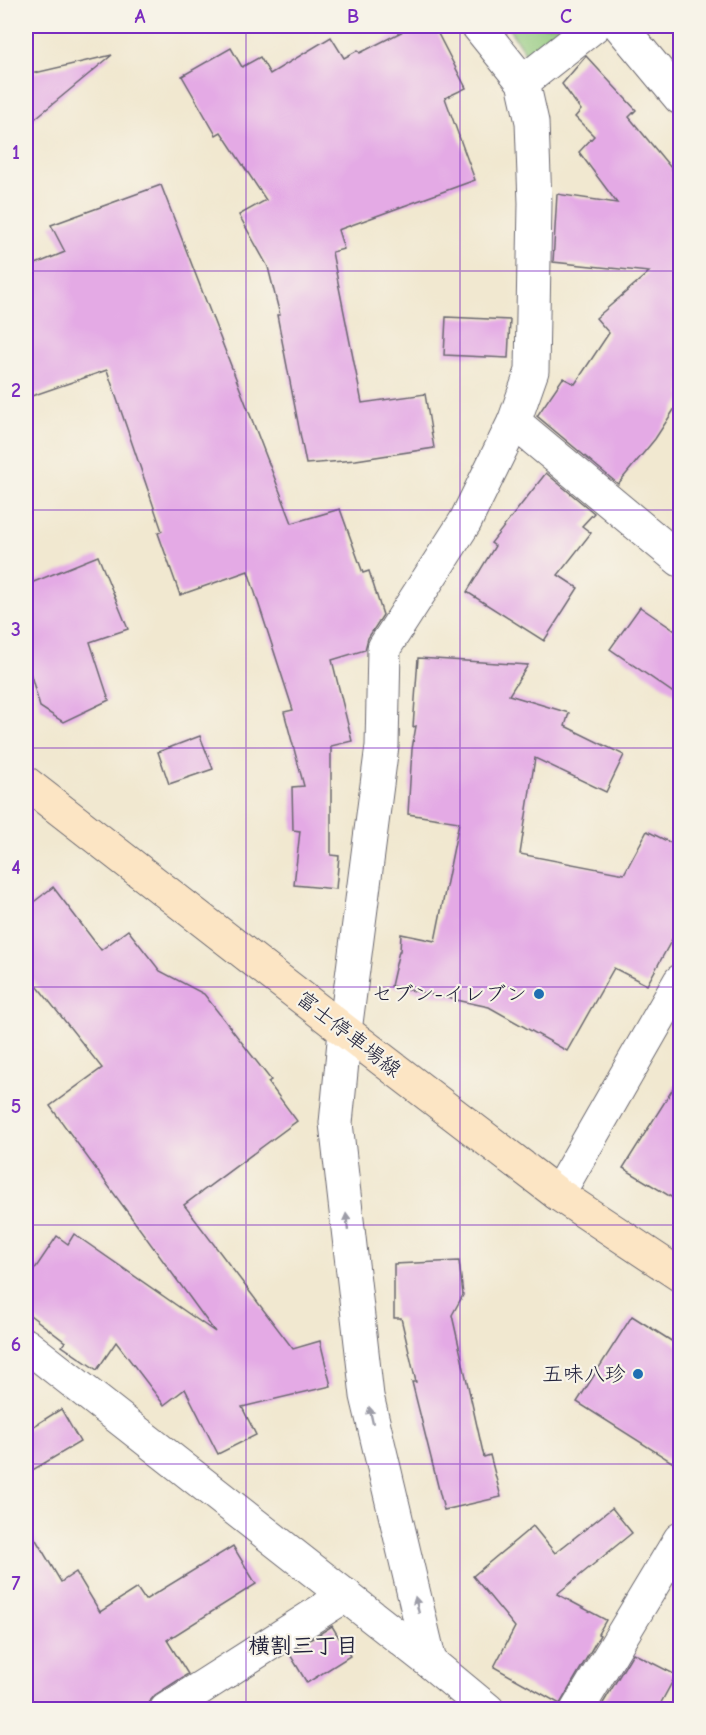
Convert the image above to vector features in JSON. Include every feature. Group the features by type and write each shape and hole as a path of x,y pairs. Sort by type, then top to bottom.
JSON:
{"main road":[{"name":"富士停車場線","path":"26,783 558,1194 681,1275"}],"street":[{"path":"430,1662 367,1396 336,1123 345,1031 382,746 384,648 465,522 514,422 532,371 535,203 532,122 523,82 478,26"},
{"path":"523,82 594,26"},
{"path":"620,26 681,98"},
{"path":"514,422 681,560"},
{"path":"558,1194 681,981"},
{"path":"26,1345 430,1662 472,1703"},
{"path":"577,1710 681,1539"},
{"path":"166,1710 346,1595"}],"green space":[{"path":"507,26 568,26 530,60"}],"building":[{"path":"413,26 434,26 466,88 445,98 475,180 338,230 344,249 332,252 362,403 425,394 434,448 356,460 306,464 277,315 280,315 268,267 239,215 266,200 221,132 216,135 182,76 231,48 242,67 260,57 270,74 331,37 344,58 358,50 360,53"},
{"path":"112,55 26,126 26,75"},
{"path":"586,56 636,110 629,117 681,180 681,399 655,439 618,484 537,416 563,378 575,384 609,333 596,318 649,272 553,262 557,194 617,203 579,152 594,136 575,117 581,110 562,84"},
{"path":"161,185 292,523 340,509 363,573 369,571 383,615 368,638 365,650 332,660 352,741 331,746 331,855 339,856 336,889 294,885 300,831 293,830 292,787 304,786 284,712 293,710 248,571 180,595 158,533 162,531 107,370 26,398 26,268 65,252 51,225"},
{"path":"446,317 510,320 508,358 444,355"},
{"path":"546,473 594,513 582,526 591,533 558,575 578,588 544,641 467,592 495,546 491,543"},
{"path":"98,556 128,629 90,642 109,700 63,722 40,707 26,658 26,585"},
{"path":"640,607 681,635 681,698 610,649"},
{"path":"418,658 528,665 509,695 569,713 565,726 624,755 606,792 535,758 520,854 624,874 647,831 681,848 681,923 647,985 614,968 567,1051 489,1007 391,986 400,951 401,934 435,941 459,822 408,814 412,749 416,726 413,727"},
{"path":"200,736 213,769 169,784 158,752"},
{"path":"53,887 101,950 128,930 160,971 204,994 271,1080 268,1082 297,1121 184,1205 293,1349 320,1341 331,1386 242,1407 256,1435 218,1454 185,1389 164,1405 116,1342 97,1370 62,1346 65,1342 26,1312 26,1282 57,1236 68,1244 74,1234 215,1332 50,1106 102,1068 26,972 26,908"},
{"path":"681,1076 681,1203 623,1168"},
{"path":"459,1261 463,1295 452,1315 484,1457 490,1455 501,1497 444,1510 412,1382 416,1382 401,1318 394,1318 394,1264"},
{"name":"五味八珍","path":"632,1316 681,1347 681,1468 577,1402"},
{"path":"61,1409 80,1442 26,1474 26,1431"},
{"path":"612,1508 632,1533 557,1594 606,1620 598,1634 600,1635 560,1704 494,1667 515,1627 473,1576 533,1526 555,1553"},
{"path":"26,1523 61,1582 76,1572 100,1612 137,1588 145,1600 233,1546 256,1584 167,1640 188,1674 155,1695 147,1710 26,1710"},
{"path":"332,1626 350,1656 307,1683 289,1653"},
{"path":"633,1653 676,1675 657,1710 599,1710"}],"place":[{"name":"セブン-イレブン","path":"539,994"},
{"name":"五味八珍","path":"638,1374"}],"district":[{"name":"横割三丁目","path":"303,1645"}]}
